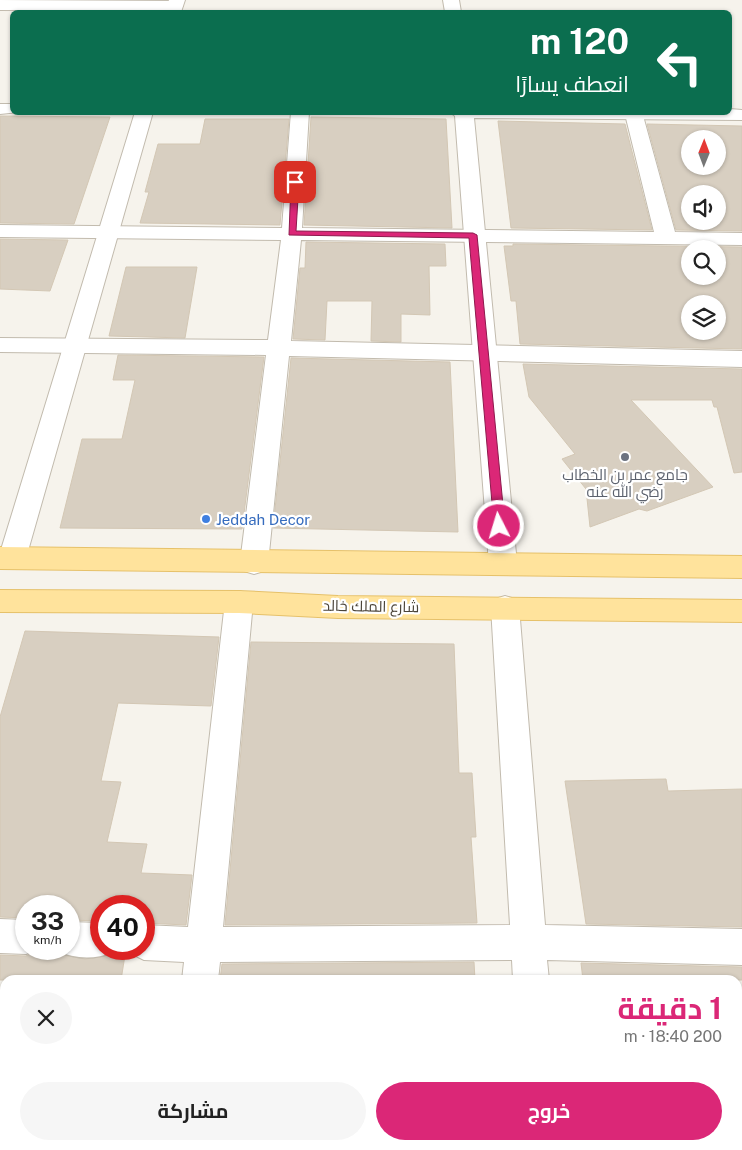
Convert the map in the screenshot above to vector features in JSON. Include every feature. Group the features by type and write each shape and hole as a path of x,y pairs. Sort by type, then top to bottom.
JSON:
{"main road":[{"path":"6,558 254,563 742,567"},
{"name":"شارع الملك خالد","path":"0,601 239,602 338,606 742,611"}],"street":[{"path":"0,5 29,3 175,6"},
{"path":"6,558 75,346 143,115"},
{"path":"254,563 277,348 292,233 300,115"},
{"path":"464,115 473,235 503,564"},
{"path":"634,115 666,238"},
{"path":"0,231 742,239"},
{"path":"0,345 277,348 742,359"},
{"path":"200,975 239,602"},
{"path":"505,607 531,975"},
{"path":"0,936 15,937"},
{"path":"155,943 203,945 529,942 742,947"}],"building":[{"path":"0,116 110,117 74,224 0,223"},
{"path":"311,117 446,119 452,228 304,225"},
{"path":"205,119 289,119 280,225 140,223 149,192 145,192 158,144 200,144"},
{"path":"498,121 625,124 652,230 511,228"},
{"path":"647,124 742,126 742,231 676,230"},
{"path":"0,239 68,240 50,291 0,289"},
{"path":"306,242 445,244 446,266 429,266 430,315 401,314 401,342 371,341 372,301 327,301 325,340 293,339 300,268 305,268"},
{"path":"513,244 681,246 681,285 726,285 726,247 742,247 742,349 520,344 516,301 511,301 504,246 513,246"},
{"path":"126,267 197,267 185,338 109,336"},
{"path":"118,355 264,357 242,529 60,528 82,439 122,439 135,380 113,380"},
{"path":"291,358 450,362 458,532 273,528"},
{"path":"523,364 742,369 742,472 734,473 717,407 714,407 712,400 631,400 713,487 647,511 639,509 590,527 586,489 562,459 575,454 529,397"},
{"path":"25,631 219,637 211,706 118,703 101,781 121,782 107,842 147,844 141,873 192,875 186,925 155,924 155,895 90,895 90,921 80,920 80,895 15,895 15,918 0,917 0,717"},
{"path":"251,642 454,644 459,773 472,773 476,837 471,837 477,923 225,925"},
{"path":"666,779 668,791 742,789 742,927 586,924 565,781"},
{"path":"0,955 15,956 15,960 80,960 80,958 124,960 122,975 0,975"},
{"path":"474,962 475,975 221,975 222,964"},
{"path":"581,963 742,967 742,975 582,975"}],"place":[{"name":"جامع عمر بن الخطاب رضي الله عنه","path":"625,457"},
{"name":"Jeddah Decor","path":"206,519"}],"route":[{"path":"295,182 292,233 473,235 499,526"}]}
